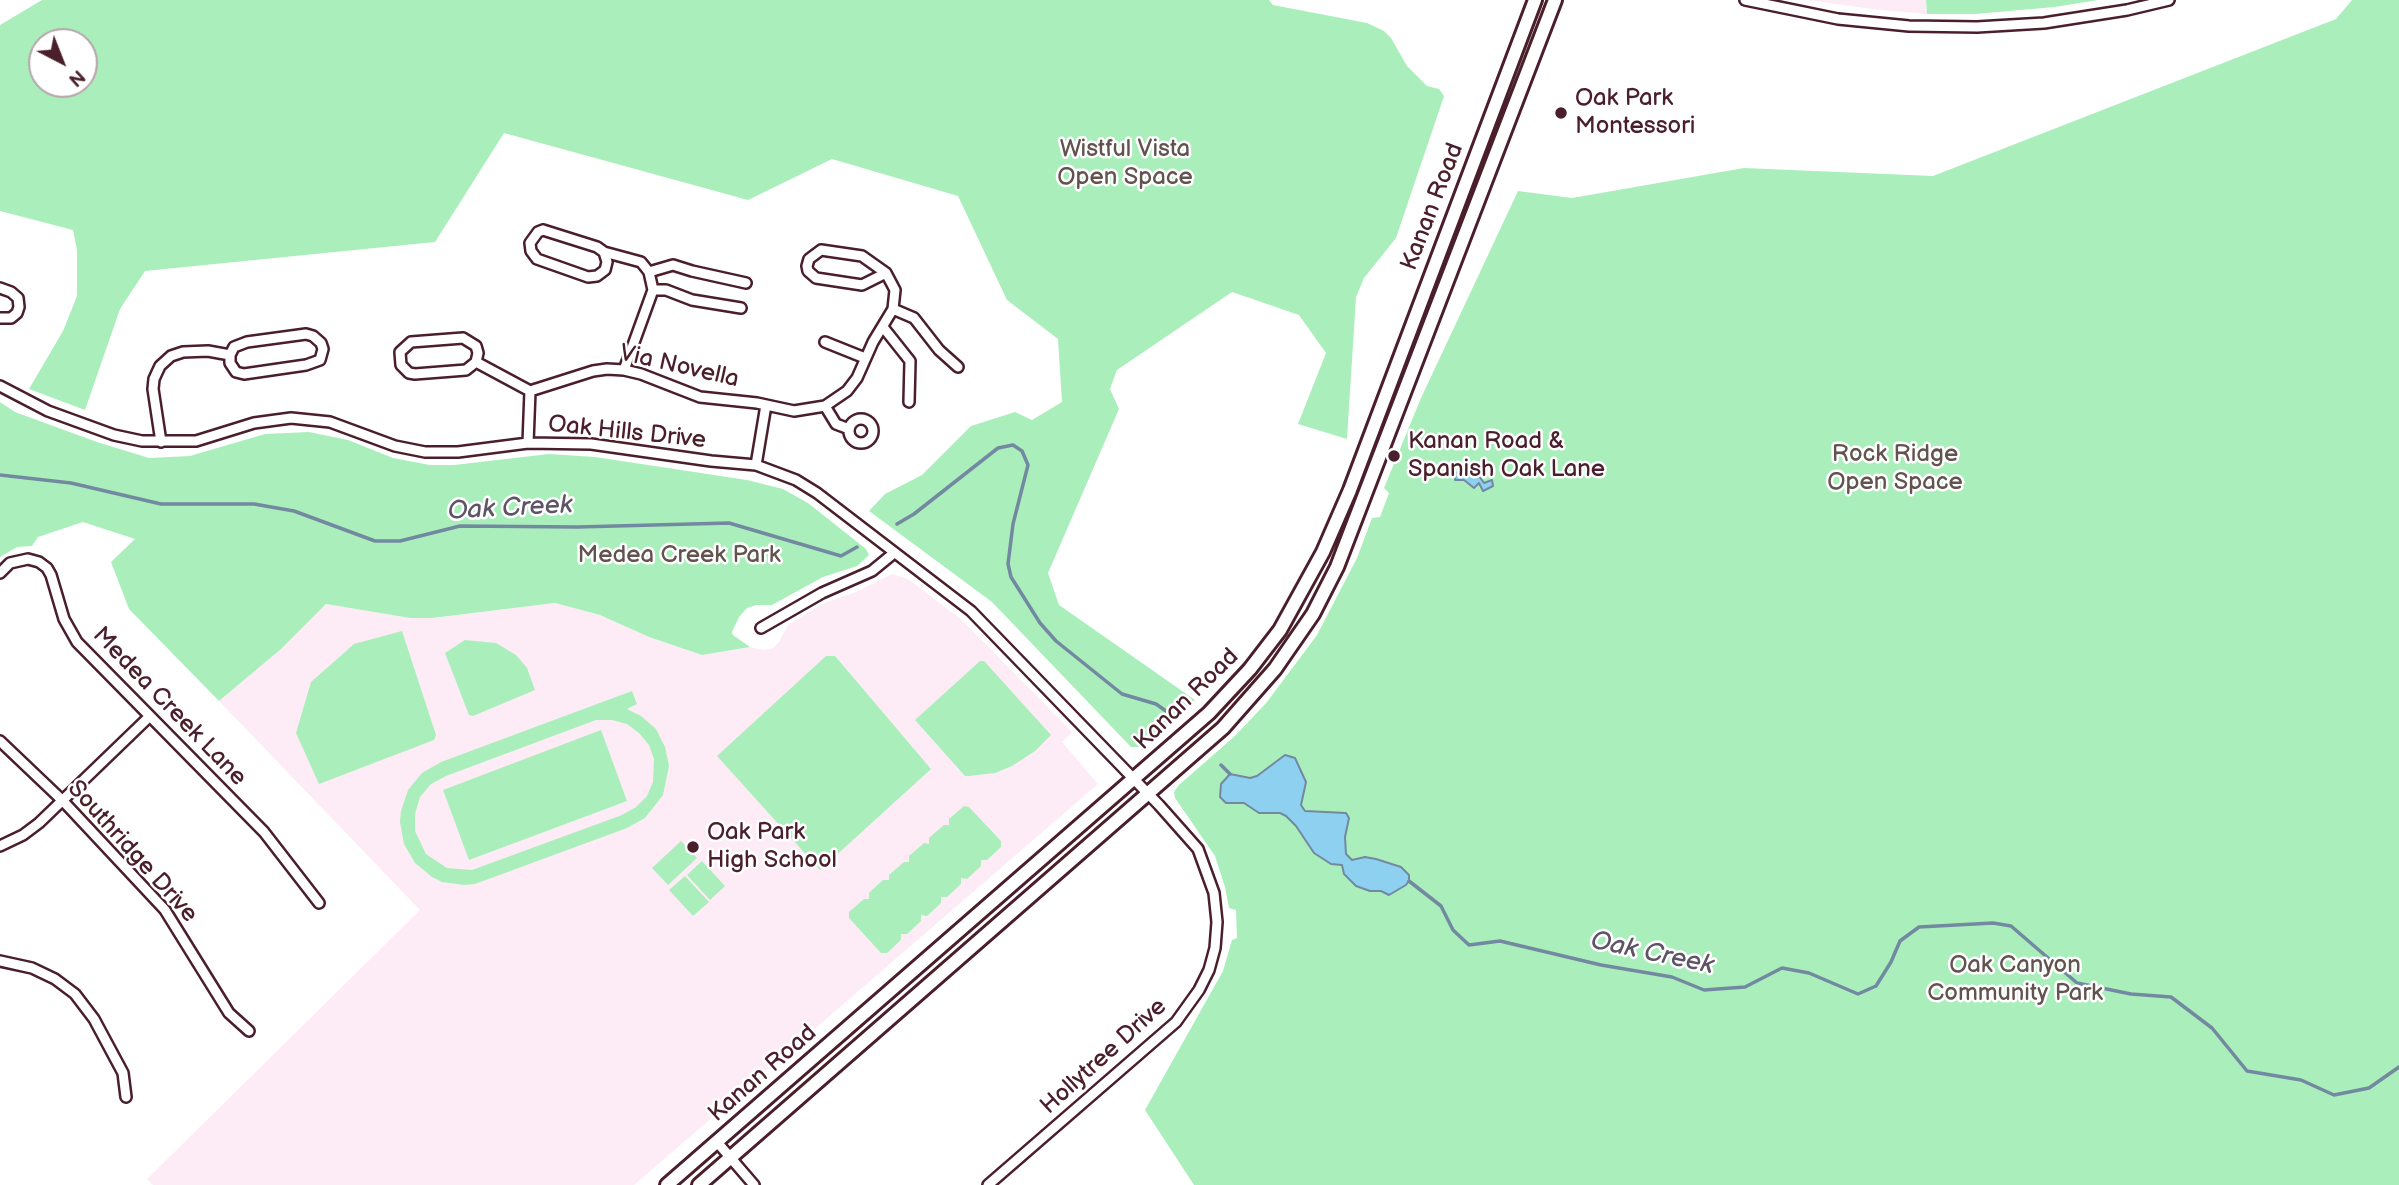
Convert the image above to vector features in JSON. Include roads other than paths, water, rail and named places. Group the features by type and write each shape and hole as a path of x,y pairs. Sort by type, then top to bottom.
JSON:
{"main road":[{"name":"Kanan Road","path":"667,1185 1209,713 1244,677 1280,630 1323,552 1350,490 1535,0"},
{"name":"Kanan Road","path":"699,1185 1223,728 1249,701 1295,642 1326,589 1366,496 1555,0"}],"street":[{"path":"1745,0 1838,19 1909,26 1977,27 2044,23 2126,5 2169,0"},
{"path":"604,252 607,262 605,270 597,276 588,277 537,259 531,251 530,243 537,232 548,230 604,252 641,262 649,272 653,290 624,370"},
{"path":"849,429 836,424 825,406 848,391 857,378 865,358 893,309 895,290 886,273 862,256 821,250 809,259 807,265 808,271 816,278 862,285 886,273"},
{"path":"649,272 673,265 746,283"},
{"path":"0,288 18,298 19,307 12,318 0,318"},
{"path":"653,290 666,290 692,300 741,308"},
{"path":"893,309 914,318 939,350 958,367"},
{"path":"883,327 910,361 909,402"},
{"path":"306,334 317,338 323,349 320,360 306,365 244,374 232,368 230,355 234,347 247,342 306,334"},
{"path":"463,338 476,346 476,362 466,370 415,374 404,370 399,358 402,347 411,342 463,338"},
{"path":"825,342 865,358"},
{"path":"160,442 153,389 160,366 171,356 183,352 208,351 230,355"},
{"path":"476,362 530,391 528,443"},
{"name":"Via Novella","path":"530,391 593,371 624,370 701,397 794,411 825,406"},
{"name":"Oak Hills Drive","path":"0,386 48,411 114,435 160,442 196,441 254,423 291,418 330,422 396,446 425,452 458,452 528,443 592,444 756,465 796,480 817,493 977,617 1147,792"},
{"path":"756,465 766,405"},
{"path":"761,628 822,593 872,571 894,553"},
{"name":"Medea Creek Lane","path":"0,573 10,564 28,559 47,568 64,619 77,642 264,832 319,903"},
{"path":"0,846 23,835 39,823 150,716"},
{"name":"Southridge Drive","path":"0,741 63,801 165,910 229,1013 249,1031"},
{"name":"Hollytree Drive","path":"988,1185 1177,1022 1209,970 1215,948 1217,922 1214,892 1202,856 1147,792"},
{"path":"0,961 32,968 55,979 75,994 94,1020 123,1073 126,1097"},
{"path":"717,1142 754,1185"}],"water":[{"path":"1466,467 1466,474 1479,476 1484,483 1492,480 1493,486 1483,491 1479,483 1474,488 1464,480 1455,480 1456,473"},
{"path":"1285,755 1295,758 1306,782 1301,805 1305,811 1346,813 1349,818 1345,837 1346,854 1352,860 1365,857 1401,867 1409,875 1406,885 1389,895 1356,886 1344,874 1342,865 1331,864 1314,853 1286,816 1280,813 1259,813 1244,803 1226,803 1220,797 1221,784 1230,774 1250,778 1257,776"}],"waterway":[{"name":"Oak Creek","path":"897,524 914,514 998,448 1013,445 1022,451 1028,465 1013,524 1008,564 1011,577 1040,623 1056,641 1122,694 1156,704 1173,716"},
{"name":"Oak Creek","path":"0,475 71,483 161,504 254,504 294,511 375,541 400,541 460,526 578,527 729,523 841,556 857,547"},
{"name":"Oak Creek","path":"1221,765 1230,774"},
{"name":"Oak Creek","path":"1409,881 1441,906 1453,930 1469,945 1500,941 1601,965 1672,977 1704,990 1745,987 1782,968 1809,973 1858,994 1876,986 1900,941 1919,927 1993,923 2011,926 2077,983 2131,994 2171,997 2212,1028 2247,1071 2301,1080 2334,1095 2369,1088 2399,1067"}],"place":[{"name":"Oak Park Montessori","path":"1561,113"},
{"name":"Kanan Road & Spanish Oak Lane","path":"1394,456"},
{"name":"Oak Park High School","path":"693,847"}],"park label":[{"name":"Wistful Vista Open Space","path":"1125,164"},
{"name":"Rock Ridge Open Space","path":"1895,469"},
{"name":"Medea Creek Park","path":"679,556"},
{"name":"Oak Canyon Community Park","path":"2015,980"}]}
